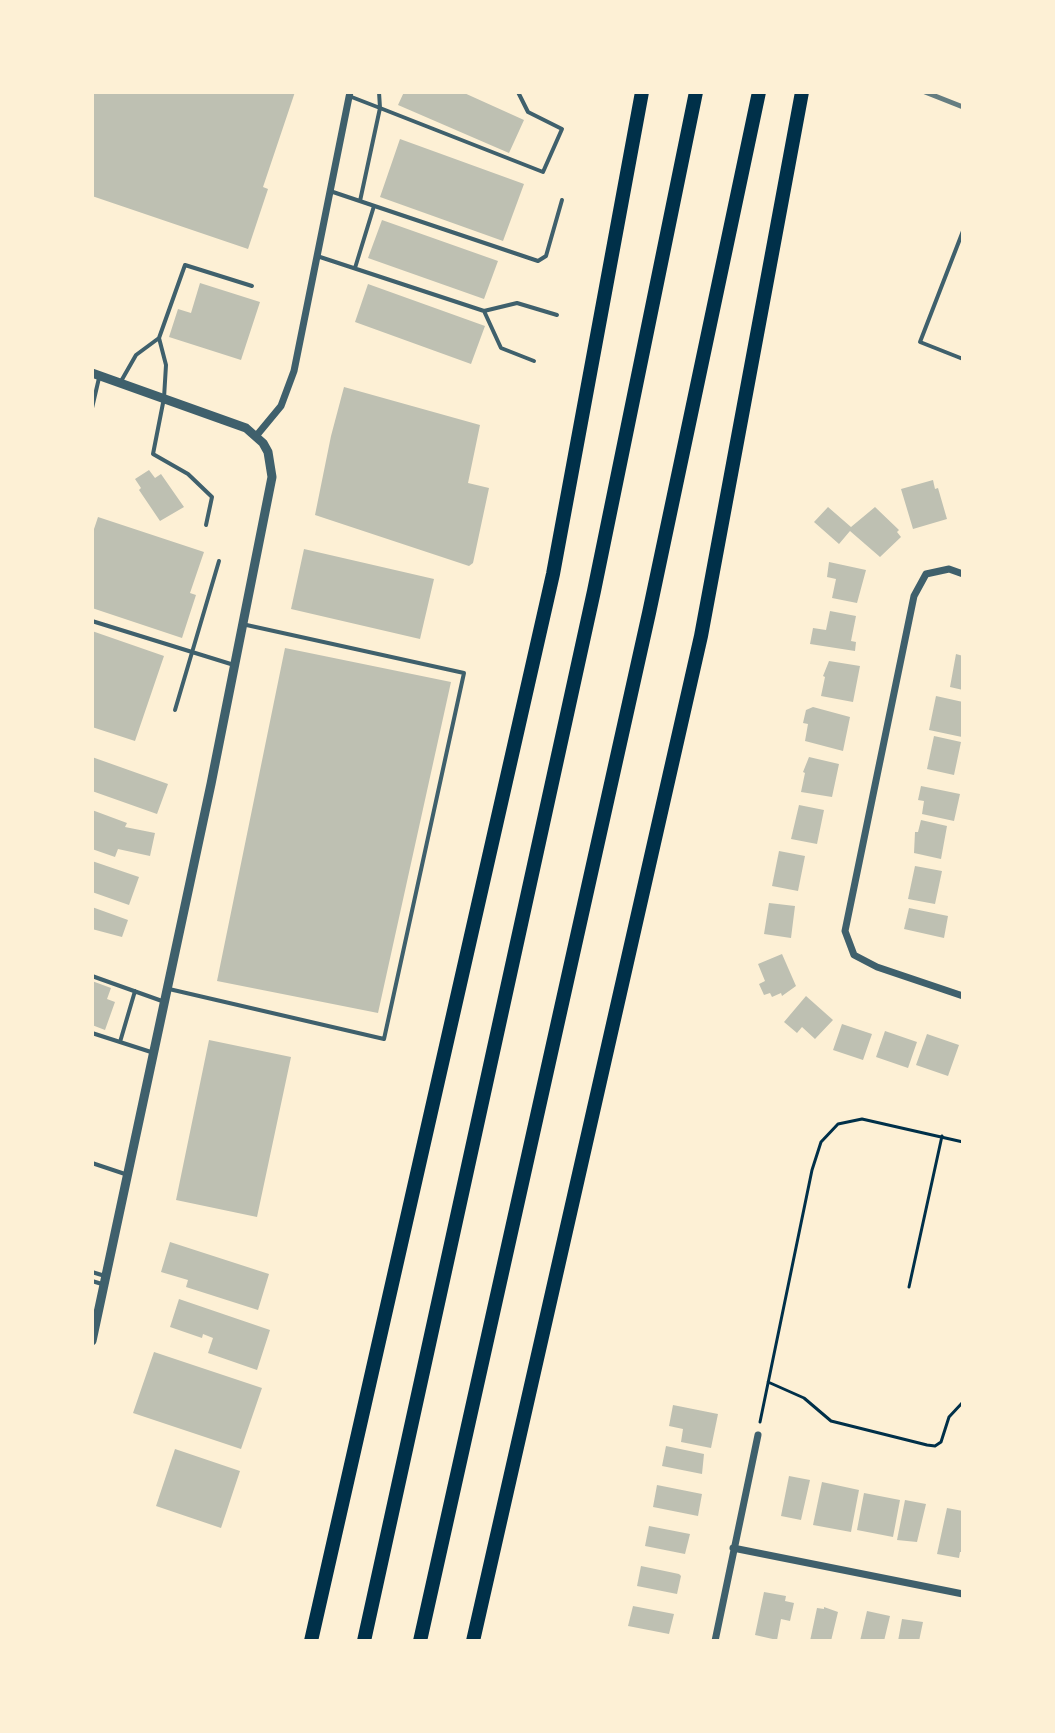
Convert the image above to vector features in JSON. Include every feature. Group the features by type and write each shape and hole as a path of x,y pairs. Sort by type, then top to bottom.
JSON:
{"highway":[{"path":"311,1641 553,574 642,92"},
{"path":"364,1641 594,591 696,92"},
{"path":"420,1641 646,629 759,92"},
{"path":"473,1641 701,636 802,92"}],"street":[{"path":"257,435 288,393 349,94"},
{"path":"92,1341 271,487 268,452 257,435 246,428 96,374"},
{"path":"963,574 949,569 926,574 914,596 845,931 854,955 877,967 963,996"},
{"path":"715,1641 758,1435"},
{"path":"733,1548 963,1594"}],"lane":[{"path":"360,201 380,108 379,92"},
{"path":"349,94 543,172 562,129 528,112 518,92"},
{"path":"542,92 586,92"},
{"path":"330,191 538,261 546,256 562,200"},
{"path":"355,268 374,206"},
{"path":"963,231 920,342 963,359"},
{"path":"317,256 484,311 517,303 557,315"},
{"path":"120,383 136,355 159,338 185,265 252,286"},
{"path":"484,311 501,348 534,361"},
{"path":"159,338 166,365 164,398 153,454 188,474 212,497 206,525"},
{"path":"92,408 96,374"},
{"path":"175,710 219,561"},
{"path":"92,621 234,665"},
{"path":"167,989 384,1039 464,673 242,624"},
{"path":"92,976 164,1001"},
{"path":"120,1042 135,991"},
{"path":"92,1033 153,1053"},
{"path":"92,1163 127,1175"},
{"path":"92,1272 105,1280"},
{"path":"92,1281 105,1280"}],"path":[{"path":"758,1435 812,1170 821,1142 838,1124 862,1119 963,1142"},
{"path":"909,1287 942,1136"},
{"path":"768,1382 804,1398 831,1421 935,1446 941,1442 949,1417 963,1402"}],"building":[{"path":"92,92 295,92 263,187 268,189 248,249 92,196"},
{"path":"404,92 462,92 524,120 509,153 398,105"},
{"path":"400,139 524,184 503,241 380,197"},
{"path":"382,220 498,261 484,299 368,258"},
{"path":"200,283 260,302 241,360 169,337 178,309 191,313"},
{"path":"368,284 485,326 471,364 355,322"},
{"path":"344,387 480,425 468,483 489,488 473,563 469,566 315,515"},
{"path":"149,470 155,478 161,474 184,507 160,521 135,479"},
{"path":"933,480 947,519 913,529 901,489"},
{"path":"828,507 851,527 875,507 899,530 897,532 901,537 880,557 850,531 839,544 814,522"},
{"path":"98,517 204,552 190,593 196,595 182,638 92,608 92,535"},
{"path":"304,549 434,579 420,639 291,609"},
{"path":"829,562 866,570 857,603 832,598 836,579 827,577"},
{"path":"830,611 856,616 851,641 856,642 855,651 810,644 813,628 826,630"},
{"path":"92,631 164,656 135,741 92,727"},
{"path":"285,648 451,682 378,1013 217,981"},
{"path":"956,654 963,656 963,690 950,687"},
{"path":"829,661 860,666 853,702 821,696 823,676"},
{"path":"936,696 963,702 962,737 929,730"},
{"path":"813,707 850,717 843,751 805,741 808,724 803,723 806,710"},
{"path":"934,736 961,742 954,775 927,769"},
{"path":"92,757 168,784 157,814 92,791"},
{"path":"809,757 839,764 832,797 801,792 803,772"},
{"path":"921,786 960,794 954,821 922,814 924,801 918,800"},
{"path":"799,805 824,810 817,844 791,839"},
{"path":"92,810 127,823 125,827 155,833 150,856 118,849 115,857 92,849"},
{"path":"921,820 947,826 941,859 914,853 915,832 918,832"},
{"path":"779,851 805,856 798,891 772,886"},
{"path":"92,861 139,877 129,905 92,892"},
{"path":"915,866 942,871 935,904 908,899"},
{"path":"769,903 795,906 791,938 764,934"},
{"path":"92,907 128,920 122,937 92,929"},
{"path":"909,908 948,916 944,938 904,929"},
{"path":"782,954 796,986 782,996 781,993 772,997 770,993 764,995 759,984 765,981 758,964"},
{"path":"92,981 111,988 107,999 115,1002 105,1030 92,1025"},
{"path":"806,996 833,1020 815,1039 802,1027 797,1033 784,1022"},
{"path":"842,1024 872,1034 863,1060 833,1050"},
{"path":"885,1031 917,1042 908,1068 876,1057"},
{"path":"927,1034 959,1045 948,1076 916,1065"},
{"path":"209,1040 291,1057 257,1217 176,1200"},
{"path":"170,1242 269,1274 258,1310 186,1287 188,1280 161,1272"},
{"path":"179,1299 270,1330 257,1370 208,1353 213,1338 203,1334 202,1338 170,1327"},
{"path":"154,1352 262,1388 241,1449 133,1413"},
{"path":"673,1405 718,1414 711,1448 681,1442 683,1429 669,1426"},
{"path":"666,1446 704,1454 702,1474 662,1466"},
{"path":"175,1449 240,1471 221,1528 156,1506"},
{"path":"789,1476 810,1480 801,1520 781,1516"},
{"path":"822,1482 859,1490 851,1532 813,1525"},
{"path":"657,1485 702,1494 698,1516 653,1507"},
{"path":"864,1493 900,1500 893,1537 857,1530"},
{"path":"905,1500 926,1504 917,1542 897,1540"},
{"path":"947,1508 963,1511 963,1552 960,1552 959,1558 937,1554"},
{"path":"649,1526 690,1534 685,1554 645,1546"},
{"path":"641,1566 679,1574 677,1594 637,1586"},
{"path":"764,1592 786,1596 785,1601 794,1603 790,1621 781,1619 777,1640 755,1635"},
{"path":"633,1606 674,1614 669,1634 628,1626"},
{"path":"817,1608 838,1612 831,1641 810,1641"},
{"path":"867,1611 890,1616 884,1641 860,1641"},
{"path":"902,1619 923,1622 919,1641 898,1641"}],"railway":[{"path":"925,92 963,107"}]}
